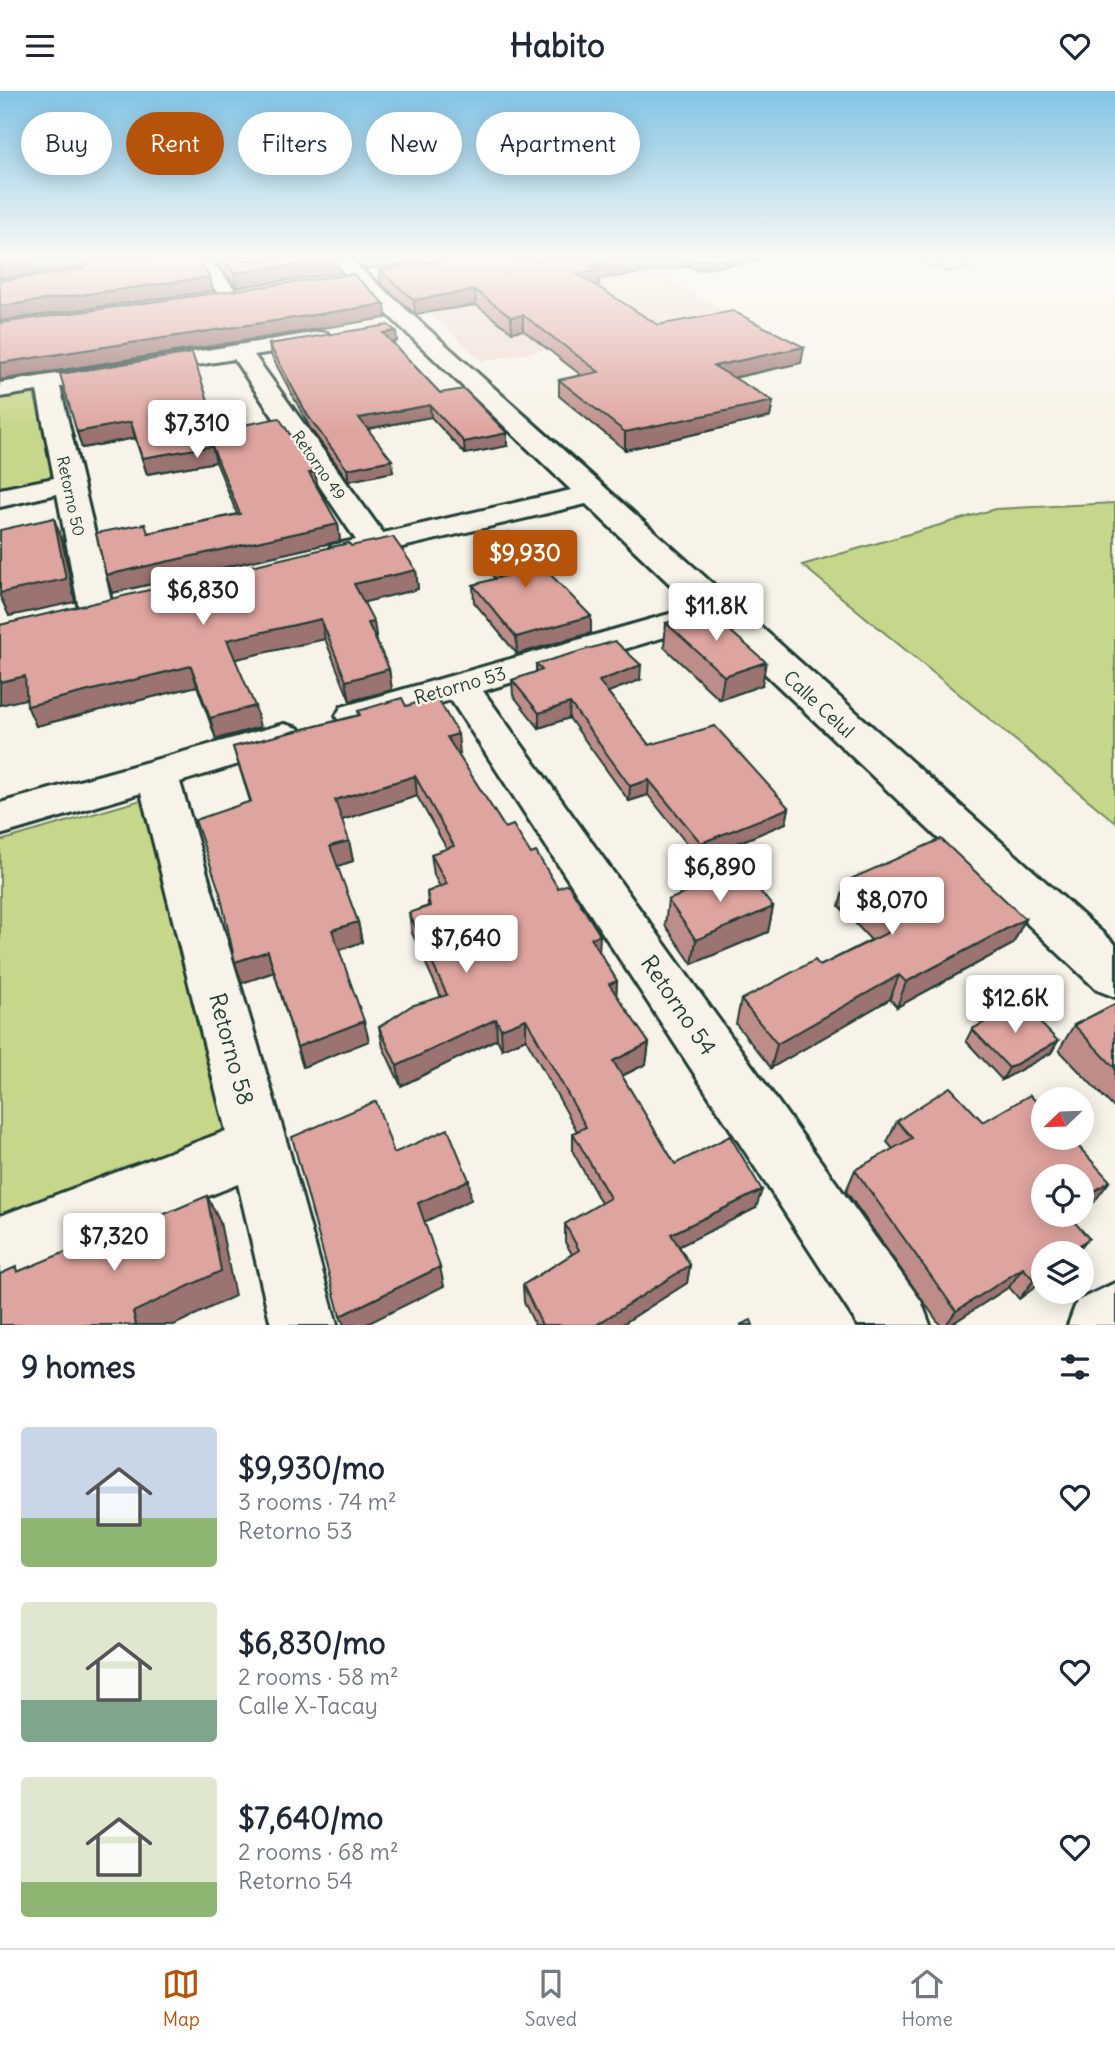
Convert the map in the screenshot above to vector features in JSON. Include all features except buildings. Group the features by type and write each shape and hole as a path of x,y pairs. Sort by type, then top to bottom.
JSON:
{"street":[{"name":"Calle Celul","path":"390,318 592,494 1115,975"},
{"path":"0,390 345,334"},
{"name":"Retorno 49","path":"240,351 375,544"},
{"name":"Retorno 50","path":"47,383 97,609"},
{"path":"0,498 69,483"},
{"path":"308,560 592,494"},
{"name":"Retorno 53","path":"0,819 718,611"},
{"name":"Retorno 54","path":"460,685 897,1325"},
{"name":"Retorno 58","path":"157,775 259,1147 304,1325"},
{"path":"0,1248 259,1147"},
{"path":"1101,1325 1115,1316"}],"shaded area":[{"path":"435,318 731,318 482,361"}],"green space":[{"path":"33,389 56,479 0,491 0,395"},
{"path":"1115,503 1115,822 802,565 995,509"},
{"path":"162,794 239,1138 0,1235 0,841"}]}
